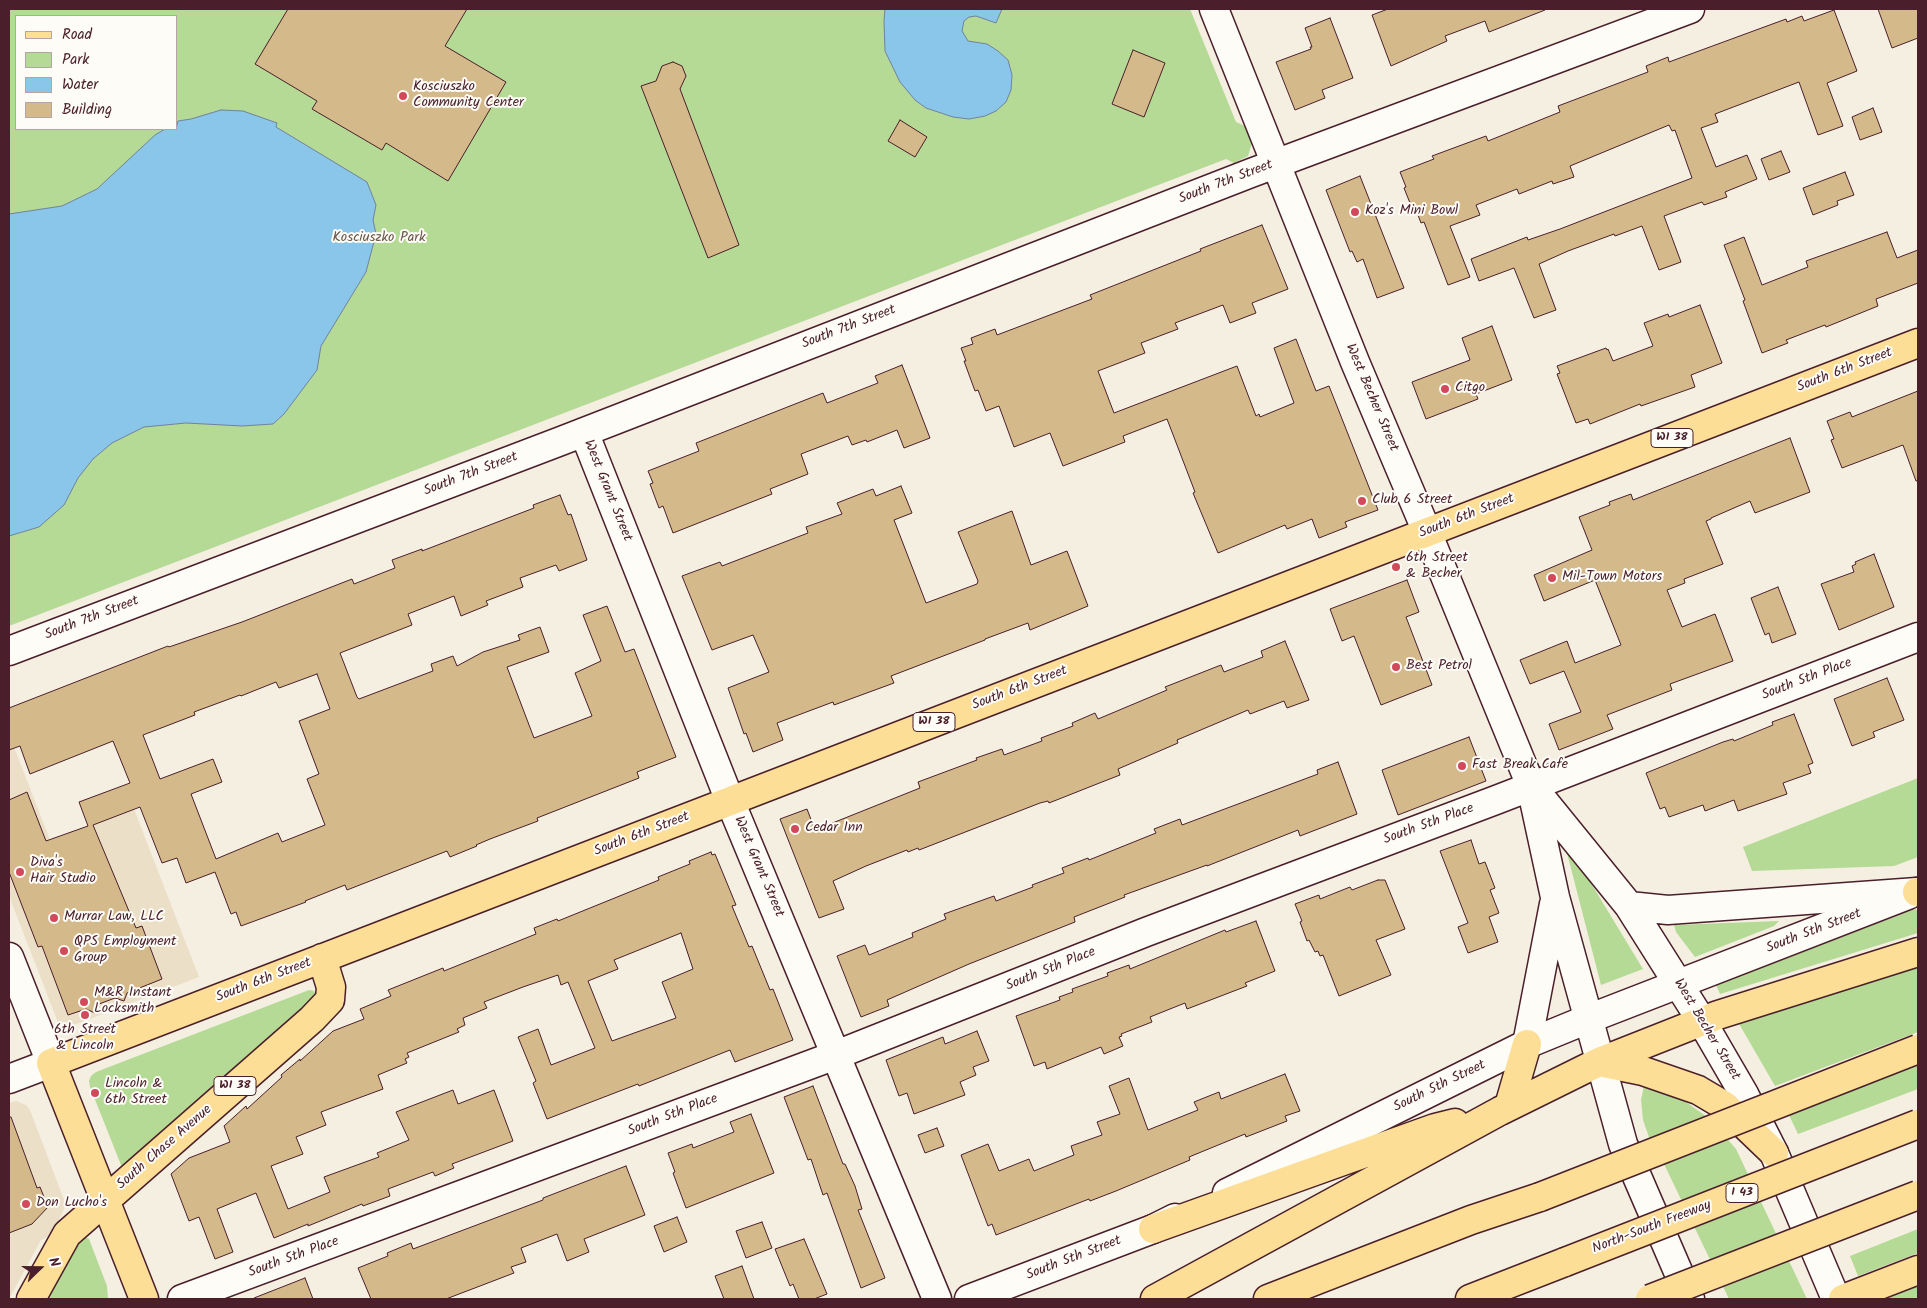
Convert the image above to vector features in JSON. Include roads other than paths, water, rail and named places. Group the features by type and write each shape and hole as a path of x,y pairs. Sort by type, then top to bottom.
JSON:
{"main road":[{"name":"South 6th Street","path":"51,1063 1918,343"},
{"path":"1155,1299 1504,1109 1599,1062 1702,1020 1918,952"},
{"name":"South Chase Avenue","path":"31,1299 67,1234 312,1019 330,1000 331,987 322,958"},
{"path":"1504,1109 1527,1044"},
{"path":"1268,1299 1471,1220 1540,1196 1918,1049"},
{"path":"1599,1062 1643,1071 1698,1090 1725,1106 1774,1154"},
{"path":"51,1063 144,1299"},
{"path":"1153,1229 1435,1128 1504,1109"},
{"name":"North-South Freeway","path":"1470,1299 1918,1124"},
{"path":"1650,1299 1918,1195"},
{"path":"1844,1299 1918,1270"}],"street":[{"name":"West Becher Street","path":"1214,9 1277,163 1354,362 1427,532 1531,786 1555,897 1623,1144 1690,1299"},
{"name":"South 7th Street","path":"9,651 584,432 1277,163 1690,9"},
{"name":"West Grant Street","path":"584,432 730,801 937,1299"},
{"name":"South 5th Place","path":"182,1299 836,1055 1146,932 1918,637"},
{"name":"West Becher Street","path":"1531,786 1629,906 1702,1020 1744,1094 1774,1154 1836,1299"},
{"path":"1629,906 1668,910 1918,892"},
{"name":"South 5th Street","path":"969,1299 1153,1229 1527,1044 1918,892"},
{"path":"1527,1044 1555,897"},
{"path":"9,957 51,1063"},
{"name":"South 6th Street","path":"9,1079 51,1063"}],"water":[{"path":"885,9 1002,9 996,23 976,16 969,17 964,21 962,31 968,41 987,44 1008,60 1012,75 1011,90 1006,102 996,111 985,116 969,119 953,117 926,108 915,100 900,82 885,51"},
{"path":"221,110 243,111 277,123 276,127 367,182 376,205 373,220 376,234 366,272 321,346 317,370 284,414 273,424 242,426 186,423 144,427 112,443 93,459 78,478 64,505 39,527 9,536 9,214 62,206 97,189 155,135 163,130 178,130 178,121"}],"place":[{"name":"Kosciuszko Community Center","path":"403,96"},
{"name":"Koz's Mini Bowl","path":"1355,212"},
{"name":"Citgo","path":"1445,389"},
{"name":"Club 6 Street","path":"1362,501"},
{"name":"6th Street & Becher","path":"1396,567"},
{"name":"Mil-Town Motors","path":"1552,578"},
{"name":"Best Petrol","path":"1396,667"},
{"name":"Fast Break Cafe","path":"1462,766"},
{"name":"Cedar Inn","path":"795,829"},
{"name":"Diva's Hair Studio","path":"20,872"},
{"name":"Murrar Law, LLC","path":"54,918"},
{"name":"QPS Employment Group","path":"64,951"},
{"name":"M&R Instant Locksmith","path":"84,1002"},
{"name":"6th Street & Lincoln","path":"85,1015"},
{"name":"Lincoln & 6th Street","path":"95,1093"},
{"name":"Don Lucho's","path":"26,1204"}],"park label":[{"name":"Kosciuszko Park","path":"379,239"}]}
